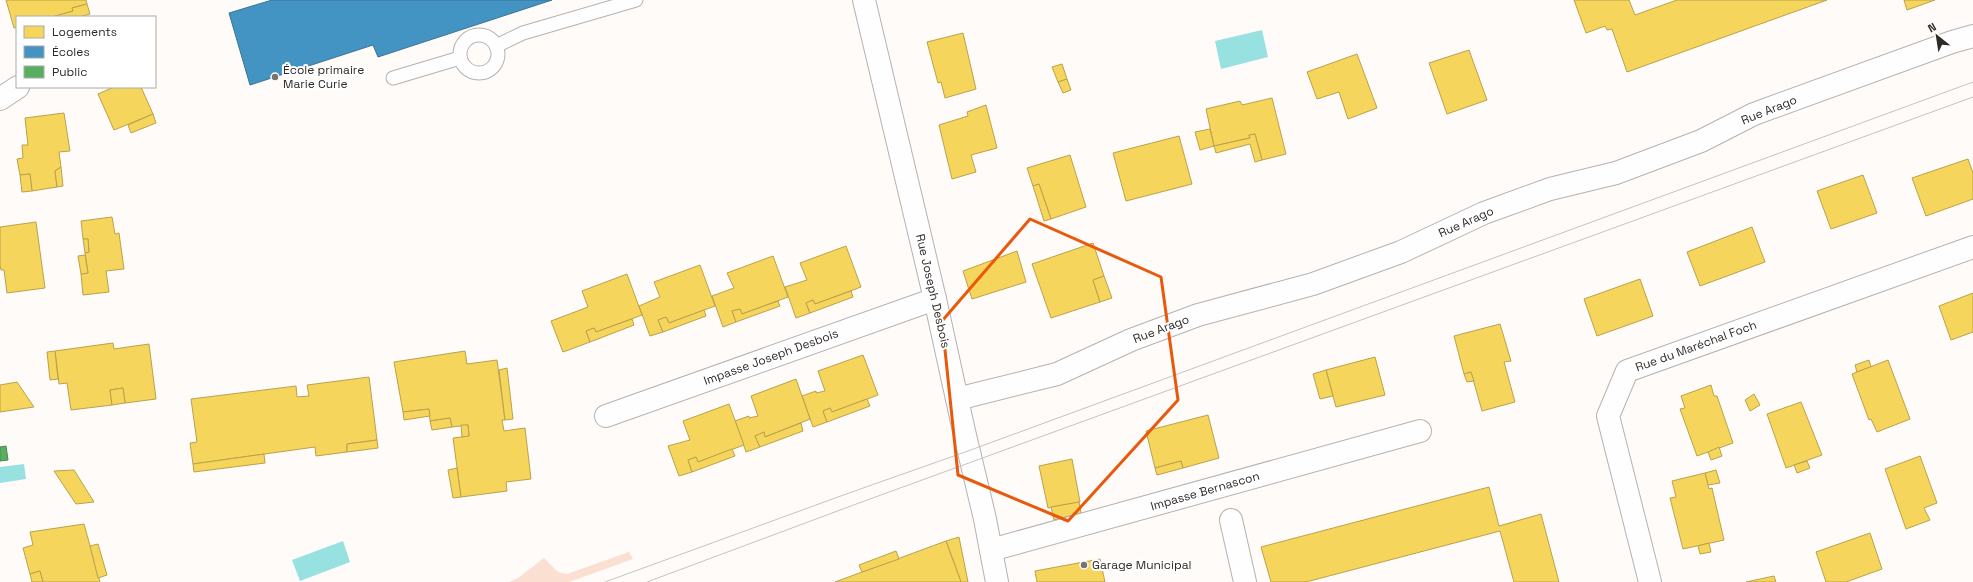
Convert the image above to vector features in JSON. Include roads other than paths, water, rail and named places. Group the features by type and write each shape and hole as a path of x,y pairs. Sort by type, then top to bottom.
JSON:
{"street":[{"name":"Rue Joseph Desbois","path":"864,0 935,299 956,399 985,519 997,582"},
{"name":"Rue Arago","path":"956,399 1057,374 1131,340 1198,316 1313,284 1401,252 1484,213 1550,189 1616,172 1700,141 1754,114 1952,42 1973,36"},
{"path":"0,99 16,88"},
{"name":"Rue du Maréchal Foch","path":"1650,582 1608,416 1627,371 1973,247"},
{"name":"Impasse Joseph Desbois","path":"606,416 935,299"},
{"name":"Impasse Bernascon","path":"991,550 1420,431"},
{"path":"1231,520 1245,582"}],"lane":[{"path":"496,46 523,33 636,0"},
{"path":"476,34 488,37 496,46 497,59 495,65 484,72 472,72 466,68 460,58 462,45 465,40 476,34"},
{"path":"393,78 460,58"}],"water":[{"path":"1262,30 1268,57 1221,69 1215,41"},
{"path":"24,464 26,479 0,483 0,467"},
{"path":"343,541 350,562 300,581 292,560"}],"tram line":[{"path":"605,582 968,451 1973,82"},
{"path":"647,582 859,503 1973,97"}],"place":[{"name":"École primaire Marie Curie","path":"275,77"},
{"name":"Garage Municipal","path":"1084,565"}]}
